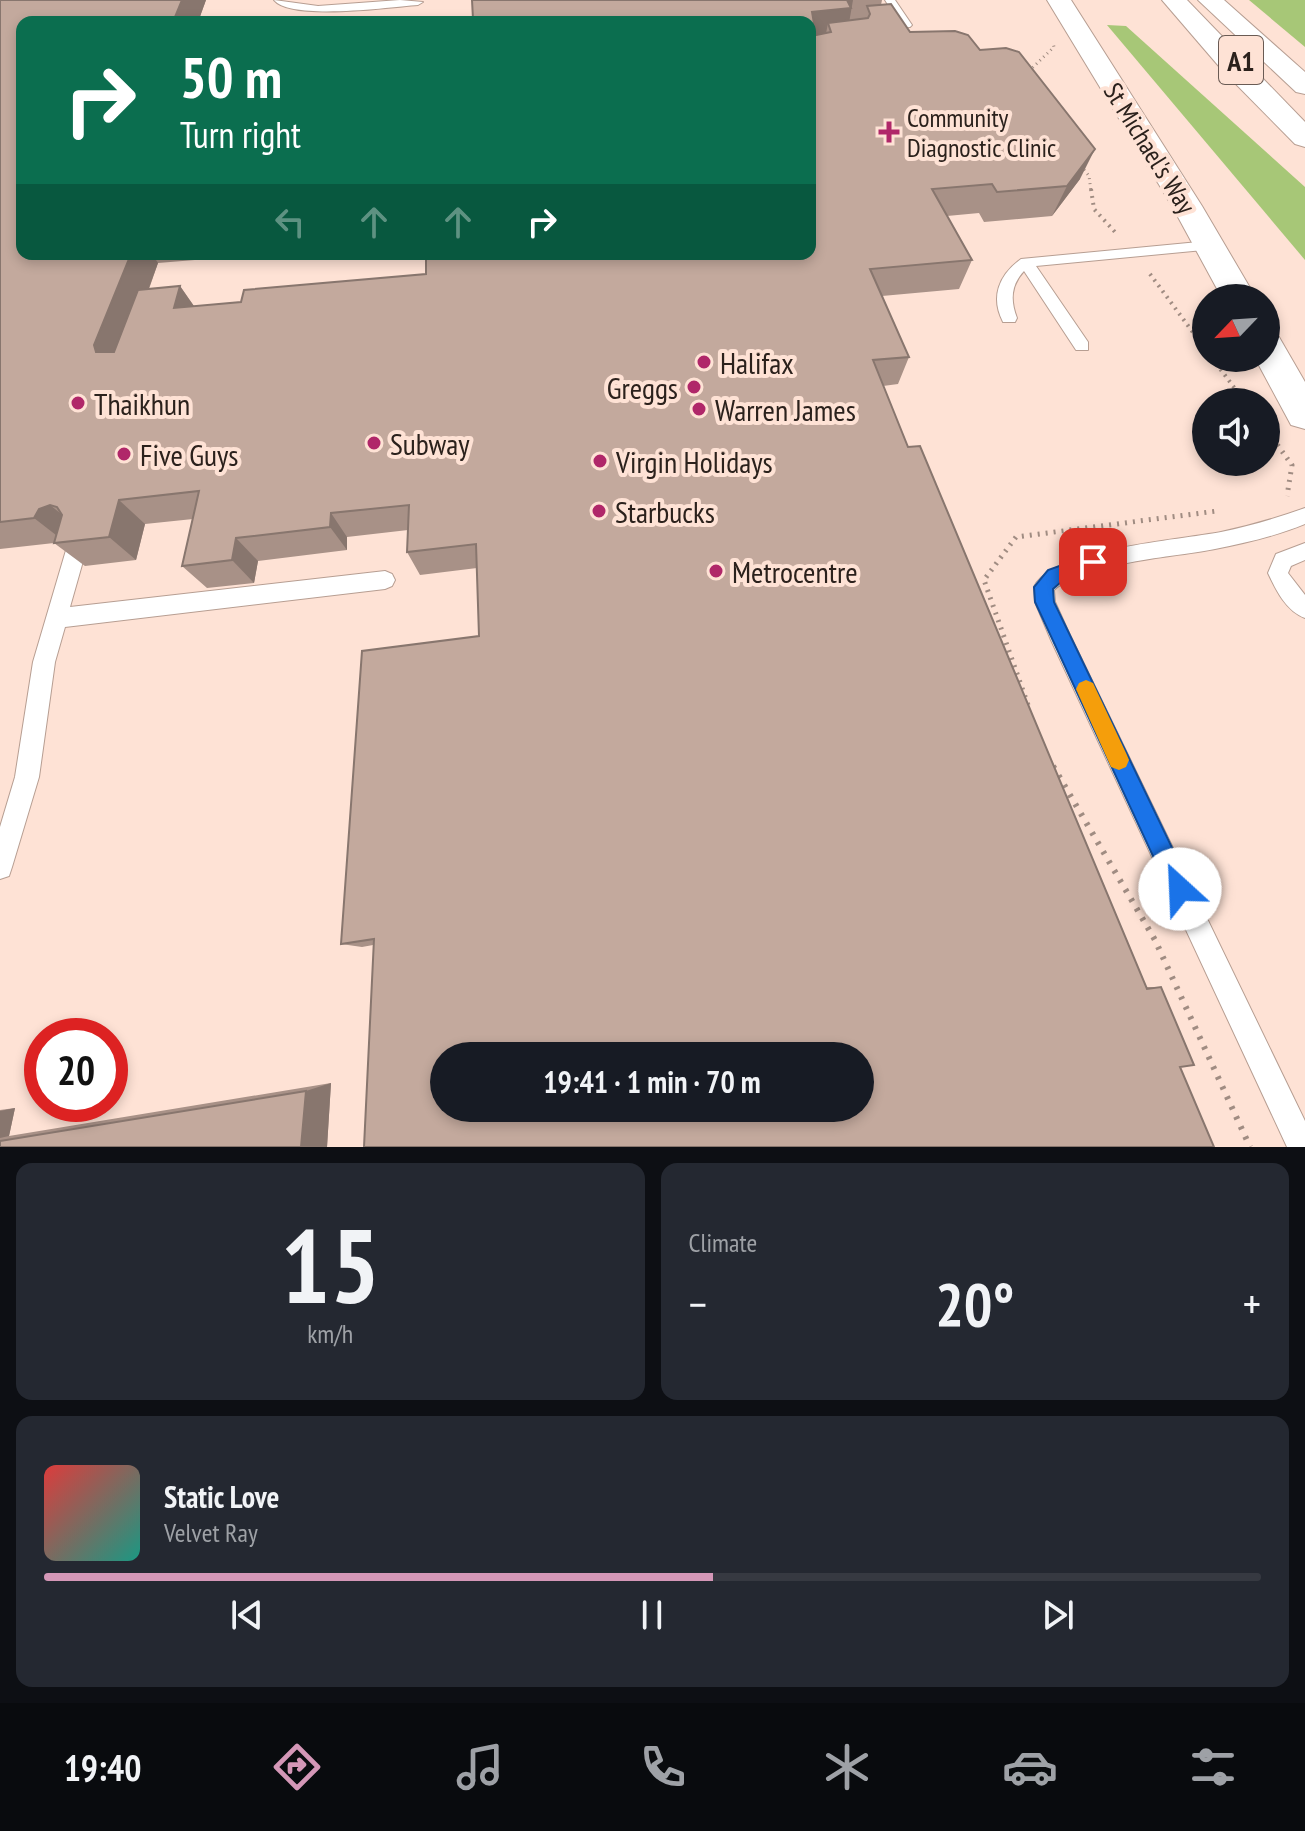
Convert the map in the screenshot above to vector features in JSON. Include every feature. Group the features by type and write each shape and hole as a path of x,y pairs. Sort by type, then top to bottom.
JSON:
{"main road":[{"name":"St Michael's Way","path":"1059,0 1231,284"},
{"name":"A1","path":"1176,0 1305,119"},
{"path":"1176,0 1305,138"},
{"name":"A1","path":"1210,0 1305,86"},
{"path":"1230,0 1305,67"},
{"path":"1280,371 1305,415"}],"lane":[{"path":"279,0 318,9 418,2"},
{"path":"864,28 906,25 890,0"},
{"path":"1009,318 1004,307 1004,289 1011,273 1026,262 1209,246"},
{"path":"1026,262 1082,346"},
{"path":"1302,1147 1062,640 1045,602 1044,587 1055,576 1093,562 1272,529 1305,516"},
{"path":"0,867 27,777 44,662 79,540"},
{"path":"1305,551 1283,560 1278,573 1285,588 1305,609"},
{"path":"58,618 385,580"}],"path":[{"path":"1026,74 1054,47 1051,37"},
{"path":"1080,165 1089,176 1094,209 1134,253 1192,331"}],"green space":[{"path":"1249,0 1305,0 1305,47"},
{"path":"1107,25 1126,26 1305,187 1305,260"}],"building":[{"name":"Metrocentre","path":"0,0 182,0 175,16 16,16 16,260 129,260 94,345 96,352 114,352 138,290 180,286 174,308 241,302 244,290 426,274 426,260 816,260 816,35 831,32 828,23 868,18 867,6 891,4 910,32 955,31 968,35 980,50 1006,48 1019,52 1095,149 1067,186 997,192 992,184 932,189 972,260 870,269 909,357 873,360 908,447 920,446 1147,989 1161,987 1194,1065 1180,1067 1214,1147 364,1147 374,939 341,944 362,651 479,636 476,544 407,552 409,505 331,513 330,527 236,538 232,560 182,566 199,491 119,500 109,537 54,543 62,515 57,507 50,505 39,509 34,518 0,522"},
{"name":"Metrocentre","path":"472,0 847,0 851,8 812,12 813,16 473,16"},
{"path":"306,1091 301,1147 0,1147 0,1141"}],"slow traffic":[{"path":"1086,689 1119,760"}],"place":[{"name":"Community Diagnostic Clinic","path":"889,132"},
{"name":"Halifax","path":"704,362"},
{"name":"Greggs","path":"694,387"},
{"name":"Thaikhun","path":"78,403"},
{"name":"Warren James","path":"699,409"},
{"name":"Subway","path":"374,443"},
{"name":"Five Guys","path":"124,454"},
{"name":"Virgin Holidays","path":"600,461"},
{"name":"Starbucks","path":"599,511"},
{"name":"Metrocentre","path":"716,571"}],"route":[{"path":"1093,562 1055,576 1044,587 1045,602 1180,889"}]}
